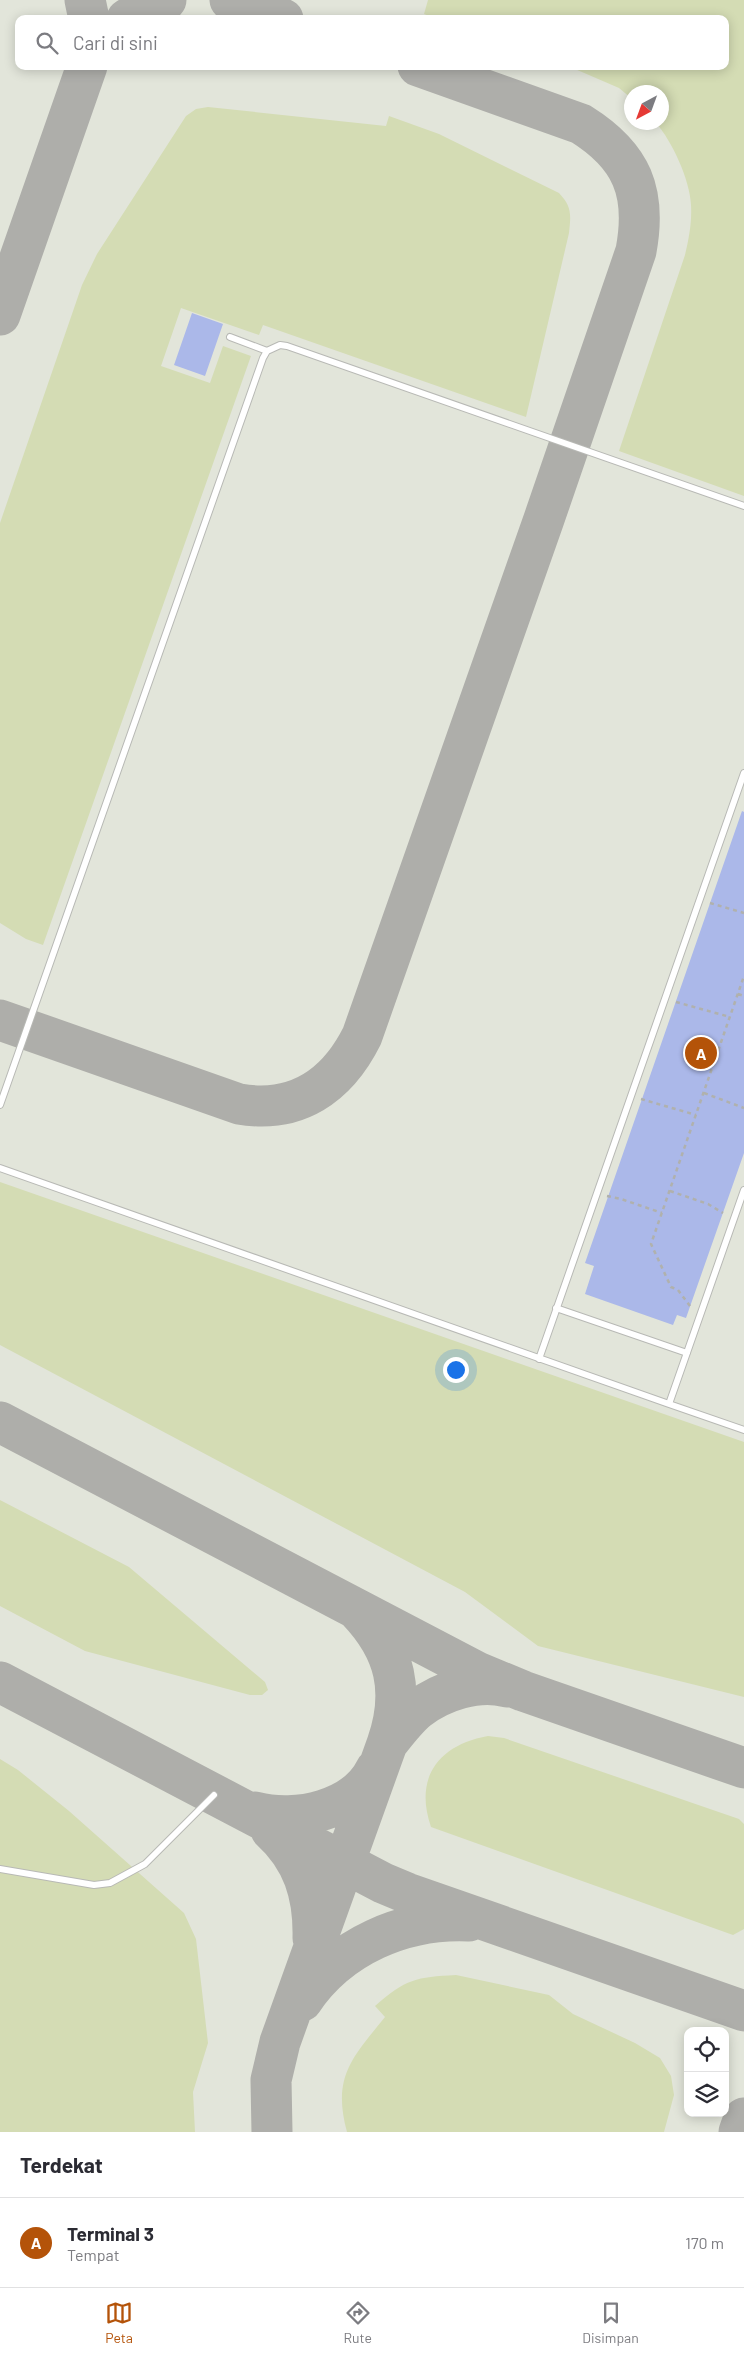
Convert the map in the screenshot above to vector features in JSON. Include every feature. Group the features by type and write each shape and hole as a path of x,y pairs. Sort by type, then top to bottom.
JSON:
{"lane":[{"path":"230,337 268,351"},
{"path":"0,1105 263,358 268,351 280,345 287,346 744,506"},
{"path":"538,1359 744,773"},
{"path":"0,1168 744,1430"},
{"path":"670,1404 744,1190"},
{"path":"556,1308 687,1353"},
{"path":"0,1869 94,1885 110,1883 145,1864 214,1795"}],"path":[{"path":"710,903 744,914"},
{"path":"690,1306 678,1290 671,1287 651,1244 744,976"},
{"path":"738,994 744,996"},
{"path":"676,1002 730,1017"},
{"path":"704,1093 744,1108"},
{"path":"641,1099 696,1115"},
{"path":"670,1191 708,1204 723,1213"},
{"path":"607,1196 662,1213"}],"shaded area":[{"path":"0,0 744,0 744,2132 0,2132"}],"green space":[{"path":"428,0 744,0 744,496 619,451 685,255 691,224 690,195 679,161 661,130 669,130 669,85 624,85 624,92 619,88 577,70 729,70 729,15 424,14"},
{"path":"208,107 386,126 389,116 439,134 559,193 570,211 569,233 526,417 263,325 259,335 181,308 161,366 210,383 223,346 251,356 43,945 26,939 0,923 0,523 82,285 97,254 186,116 196,109"},
{"path":"0,1182 744,1442 744,1697 538,1646 465,1592 0,1345"},
{"path":"0,1500 129,1567 265,1682 268,1690 262,1695 250,1695 85,1651 0,1606"},
{"path":"488,1736 504,1738 739,1819 744,1824 744,1929 733,1935 431,1827 426,1793 428,1779 434,1766 456,1747 470,1740"},
{"path":"0,1759 18,1770 69,1811 184,1913 196,1939 208,2043 193,2092 195,2132 0,2132"},
{"path":"456,1975 549,1995 573,2014 635,2043 660,2058 671,2076 674,2095 664,2132 347,2132 342,2097 344,2082 348,2069 355,2057 385,2017 375,2006 395,1990 412,1981"}],"building":[{"path":"192,313 223,324 205,376 174,365"},
{"path":"742,811 744,812 744,1153 686,1318 677,1315 673,1325 585,1294 594,1266 585,1263"}],"taxiway":[{"path":"85,0 88,15"},
{"path":"134,15 166,0"},
{"path":"230,0 272,15"},
{"path":"0,315 86,70"},
{"path":"0,1020 239,1104 260,1106 279,1105 297,1100 313,1092 340,1069 352,1054 362,1036 544,519 636,251 639,230 637,193 632,177 613,149 598,136 581,124 429,70"},
{"path":"0,1422 477,1672 523,1691 744,1768"},
{"path":"272,2132 271,2080 280,2042 387,1744 395,1707 394,1673 389,1657 371,1626 358,1611"},
{"path":"0,1682 383,1883 744,2011"},
{"path":"387,1744 418,1709 438,1697 472,1686 496,1685 507,1687"},
{"path":"255,1812 288,1816 306,1814 340,1804 367,1783 376,1769"},
{"path":"271,1830 282,1841 299,1866 309,1893 313,1938"},
{"path":"302,2001 317,1982 335,1965 375,1939 397,1930 421,1924 469,1921"},
{"path":"739,2132 744,2118"}],"place":[{"name":"Terminal 3","path":"701,1053"}]}
